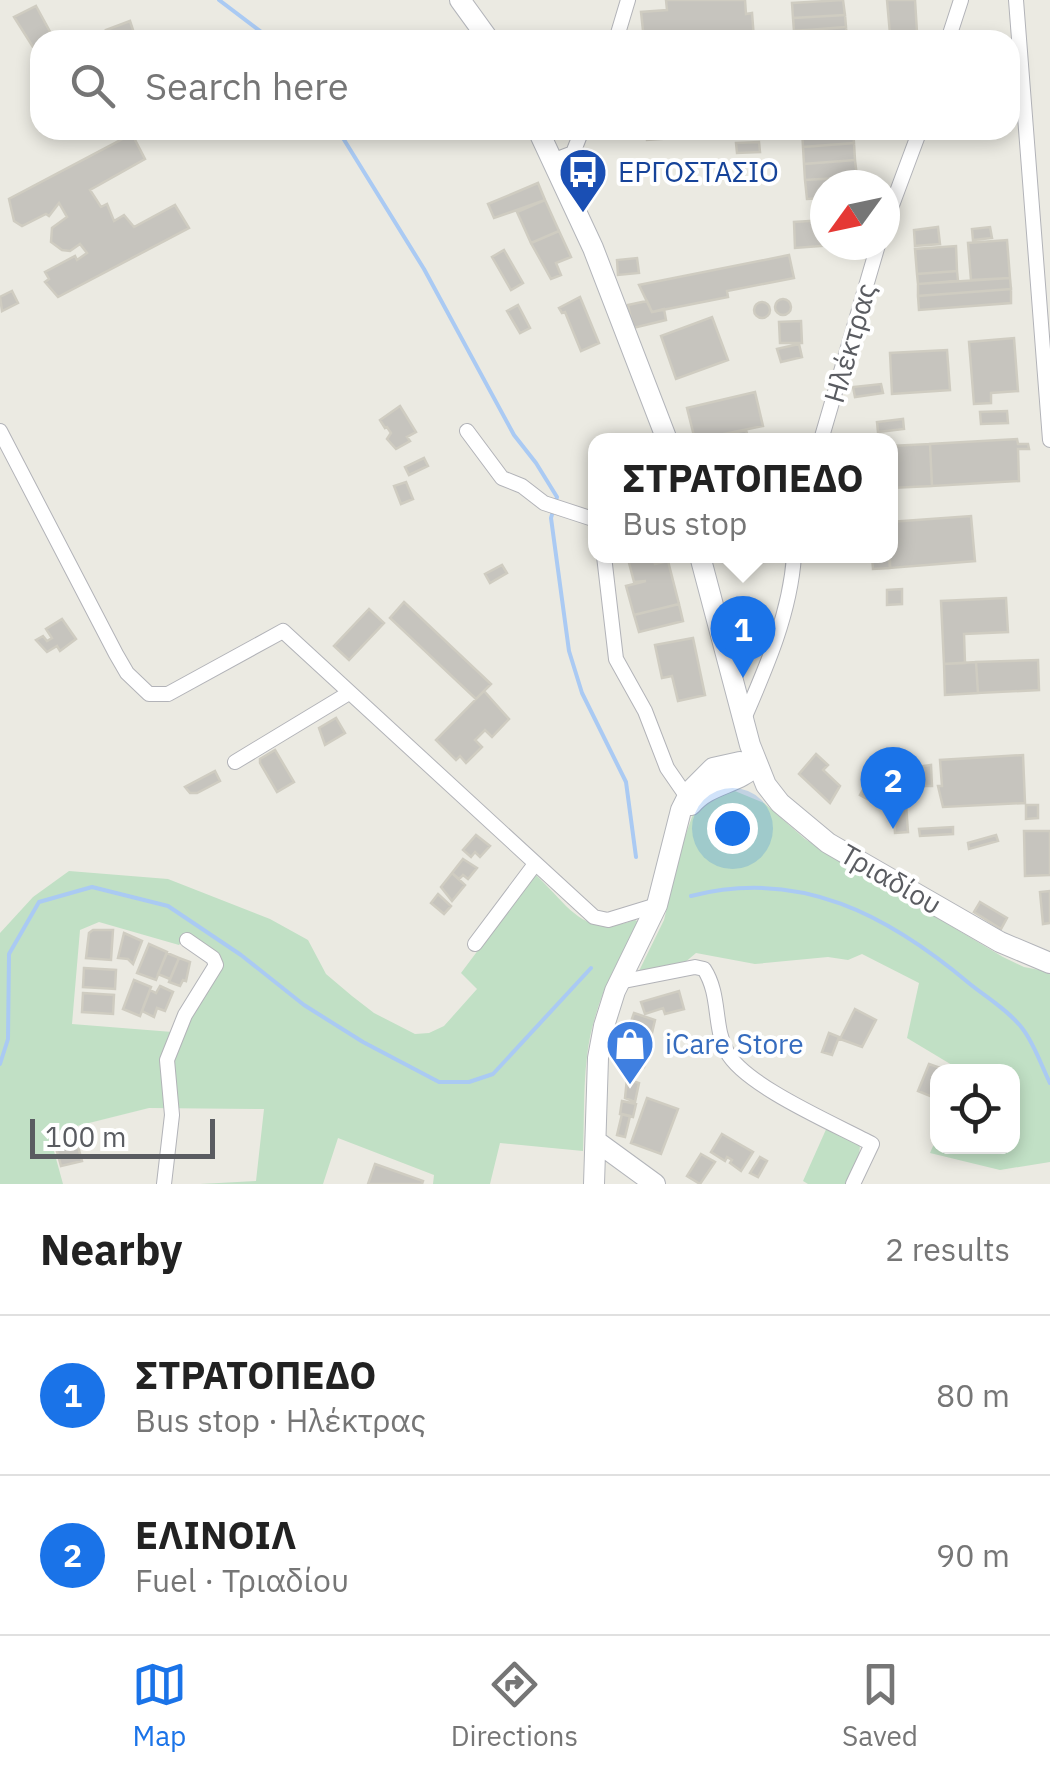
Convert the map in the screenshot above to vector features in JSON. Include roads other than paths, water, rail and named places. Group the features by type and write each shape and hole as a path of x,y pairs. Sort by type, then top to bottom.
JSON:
{"main road":[{"path":"460,0 482,30"},
{"path":"543,140 593,248 664,433"},
{"name":"Τριαδίου","path":"702,563 742,721 769,790 818,837 1000,942 1050,963"},
{"path":"678,826 717,776 742,721"},
{"path":"594,1184 600,1048 606,1016 658,905 687,797 717,776 748,772 756,764"},
{"path":"717,776 769,790"},
{"path":"596,1141 655,1184"}],"street":[{"path":"619,30 628,0"},
{"path":"951,30 961,0"},
{"path":"1016,0 1018,30"},
{"path":"1020,52 1050,440"},
{"path":"552,160 572,154 578,140"},
{"path":"900,184 916,140"},
{"name":"Ηλέκτρας","path":"823,433 874,260"},
{"path":"0,431 116,654 127,673 149,694 168,694 282,631 601,921 658,905"},
{"path":"467,431 502,478 522,486 544,503 588,517"},
{"path":"605,563 616,659 645,711 667,768 687,797"},
{"path":"742,721 762,678 786,608 793,563"},
{"path":"235,762 350,693"},
{"path":"475,944 535,864"},
{"path":"164,1184 172,1115 167,1060 185,1014 216,966 213,958 186,940"},
{"path":"620,982 702,968 715,996 724,1047 736,1064 789,1100 872,1144 853,1184"}],"waterway":[{"path":"219,0 259,30"},
{"path":"344,140 424,269 514,435 557,497 551,518 569,651 582,693 626,782 636,857"},
{"path":"0,1064 8,1039 9,954 39,902 92,887 168,906 241,955 304,1005 439,1082 469,1082 493,1074 591,968"},
{"path":"691,896 769,888 806,893 874,918 939,959 1011,1016 1030,1040 1050,1083"}],"place":[{"name":"ΕΡΓΟΣΤΑΣΙΟ","path":"583,214"},
{"name":"ΣΤΡΑΤΟΠΕΔΟ","path":"743,678"},
{"name":"ΕΛΙΝΟΙΛ","path":"893,829"},
{"name":"iCare Store","path":"630,1086"}]}
